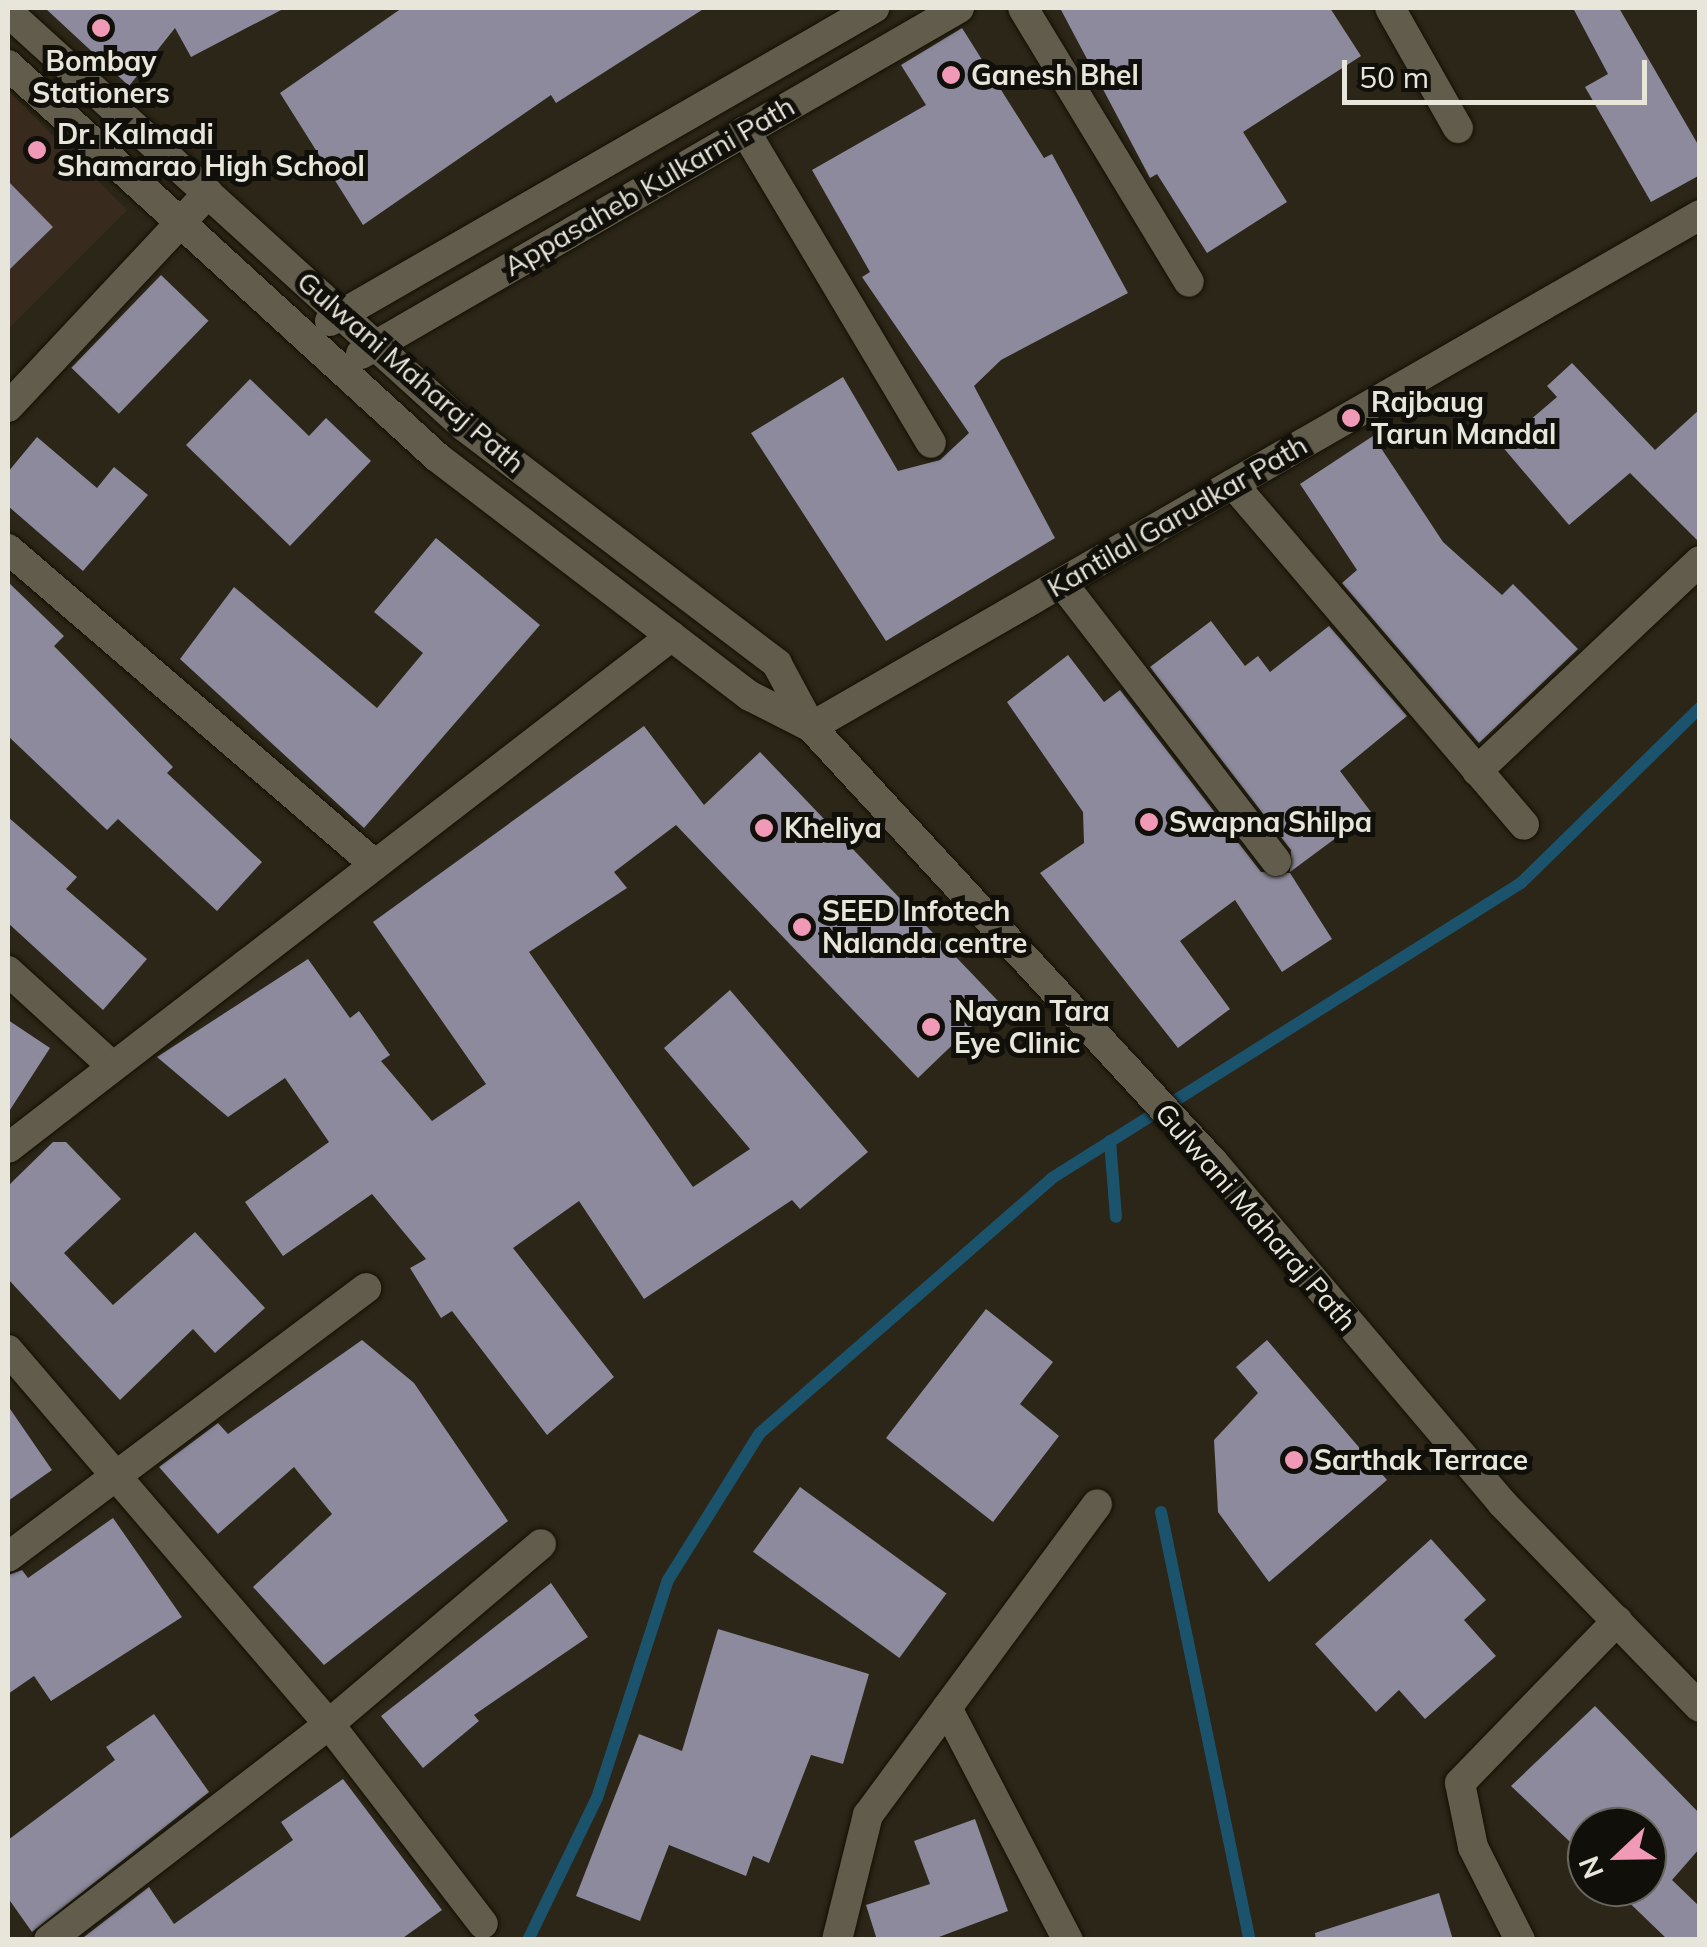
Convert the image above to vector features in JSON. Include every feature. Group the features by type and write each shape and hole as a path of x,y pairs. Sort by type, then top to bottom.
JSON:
{"street":[{"name":"Appasaheb Kulkarni Path","path":"308,338 342,312 874,8"},
{"name":"Appasaheb Kulkarni Path","path":"342,368 376,342 960,8"},
{"path":"1023,8 1189,282"},
{"path":"1390,8 1458,128"},
{"name":"Gulwani Maharaj Path","path":"8,12 376,342 464,426 778,664 811,728 1214,1162 1502,1503 1700,1707"},
{"name":"Gulwani Maharaj Path","path":"8,65 437,458 750,696 811,728"},
{"path":"745,131 932,442"},
{"path":"8,407 208,193"},
{"name":"Kantilal Garudkar Path","path":"811,728 1700,215"},
{"path":"1233,484 1524,825"},
{"path":"8,549 375,866"},
{"path":"1477,772 1700,561"},
{"path":"1062,583 1276,861"},
{"path":"8,1148 672,636"},
{"path":"8,972 113,1067"},
{"path":"8,1557 366,1288"},
{"path":"8,1350 329,1724 483,1924"},
{"path":"837,1940 868,1815 1097,1504"},
{"path":"50,1940 329,1724 541,1544"},
{"path":"1520,1940 1473,1847 1460,1782 1618,1621"},
{"path":"947,1708 1068,1940"}],"shaded area":[{"name":"Dr. Kalmadi Shamarao High School","path":"8,90 127,210 8,329"}],"building":[{"path":"45,8 285,8 191,57 175,28 129,86"},
{"path":"402,8 705,8 556,103 551,95 363,225 280,93"},
{"path":"1060,8 1330,8 1361,56 1243,132 1287,202 1207,253 1157,174 1150,178"},
{"path":"1573,8 1619,8 1700,148 1700,175 1651,202 1585,87 1608,74"},
{"path":"962,28 1044,158 1052,154 1128,293 1001,360 974,386 1055,538 886,641 751,433 843,377 898,471 940,460 969,433 862,277 870,272 812,170 926,105 901,65"},
{"path":"8,181 53,227 8,271"},
{"path":"161,275 208,321 119,414 71,368"},
{"path":"1572,363 1655,450 1700,409 1700,543 1630,473 1569,525 1501,445 1557,397 1547,386"},
{"path":"250,379 309,436 326,418 371,461 290,546 186,445"},
{"path":"1373,436 1443,542 1502,595 1513,584 1578,649 1479,743 1342,583 1357,570 1300,484"},
{"path":"37,437 97,488 114,467 148,495 83,571 8,506 8,472"},
{"path":"436,538 540,625 364,828 180,659 234,587 377,708 423,653 374,612"},
{"path":"8,582 64,636 54,646 173,767 167,773 262,862 217,911 118,819 107,830 8,736"},
{"path":"1211,621 1245,666 1258,656 1270,672 1329,626 1407,716 1340,771 1371,812 1290,872 1291,850 1150,667"},
{"path":"1068,655 1104,702 1120,690 1261,872 1290,873 1332,939 1282,972 1235,900 1180,941 1230,1009 1178,1048 1040,873 1084,843 1083,812 1007,702"},
{"path":"644,726 704,805 760,752 998,1001 918,1078 676,825 614,872 627,888 529,952 693,1187 750,1149 664,1048 730,990 868,1152 800,1209 792,1200 644,1299 579,1201 513,1248 614,1377 547,1435 452,1311 441,1318 410,1268 426,1259 372,1194 283,1256 245,1202 329,1142 285,1078 228,1117 157,1057 308,959 350,1018 359,1011 390,1055 381,1061 432,1121 486,1084 373,922"},
{"path":"8,817 77,877 66,889 147,959 103,1010 8,923"},
{"path":"8,1020 50,1048 8,1113"},
{"path":"53,1142 66,1142 121,1199 64,1253 113,1305 195,1232 265,1308 215,1353 193,1329 120,1400 8,1279 8,1186"},
{"path":"986,1309 1053,1362 1020,1404 1059,1436 993,1522 886,1438"},
{"path":"362,1340 414,1383 508,1521 324,1665 253,1587 332,1514 294,1467 218,1534 159,1467 218,1423 228,1434"},
{"name":"Sarthak Terrace","path":"1267,1340 1387,1480 1269,1582 1218,1512 1214,1440 1258,1393 1236,1367"},
{"path":"8,1406 52,1470 8,1501"},
{"path":"800,1487 946,1593 899,1658 753,1552"},
{"path":"113,1518 182,1617 51,1701 34,1676 8,1694 8,1575 22,1570 28,1578"},
{"path":"1431,1539 1486,1600 1464,1620 1496,1656 1425,1719 1399,1690 1376,1712 1315,1644"},
{"path":"551,1583 588,1637 474,1715 479,1721 423,1768 381,1716"},
{"path":"718,1629 869,1674 843,1764 811,1755 769,1863 753,1856 746,1876 669,1845 640,1921 576,1896 639,1734 682,1751"},
{"path":"1595,1706 1700,1814 1700,1848 1672,1880 1700,1907 1700,1940 1668,1940 1634,1907 1667,1907 1667,1807 1567,1807 1567,1839 1511,1786"},
{"path":"154,1714 209,1792 32,1932 8,1898 8,1840 115,1760 106,1747"},
{"path":"343,1779 442,1910 400,1940 80,1940 149,1887 174,1924 293,1840 281,1822"},
{"path":"975,1819 1008,1911 931,1940 877,1940 866,1905 930,1884 914,1841"},
{"path":"1439,1893 1453,1940 1316,1940 1315,1933"}],"waterway":[{"path":"528,1940 597,1798 668,1580 760,1433 1052,1178 1521,883 1700,708"},
{"path":"1110,1141 1116,1217"},
{"path":"1161,1512 1250,1940"}],"place":[{"name":"Bombay Stationers","path":"101,28"},
{"name":"Ganesh Bhel","path":"951,75"},
{"name":"Dr. Kalmadi Shamarao High School","path":"37,150"},
{"name":"Rajbaug Tarun Mandal","path":"1351,418"},
{"name":"Swapna Shilpa","path":"1149,822"},
{"name":"Kheliya","path":"764,828"},
{"name":"SEED Infotech Nalanda centre","path":"802,927"},
{"name":"Nayan Tara Eye Clinic","path":"931,1027"},
{"name":"Sarthak Terrace","path":"1294,1460"}]}
